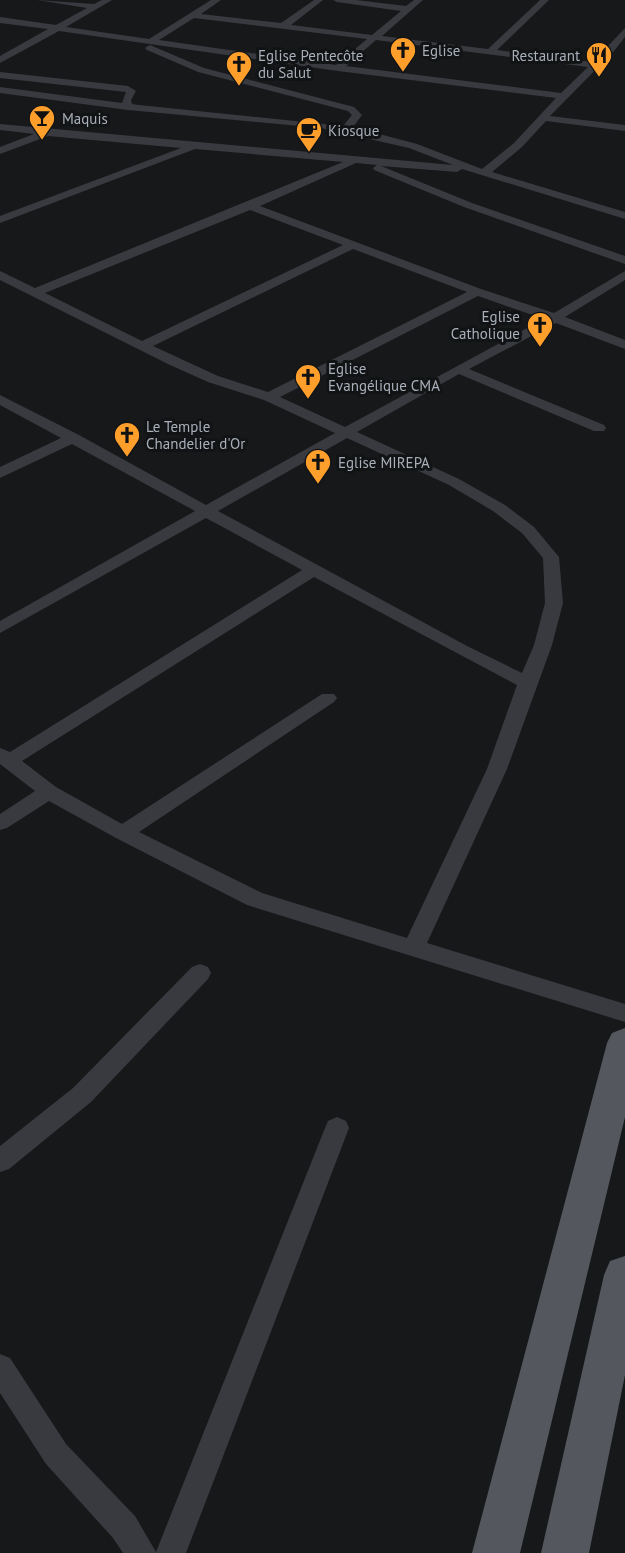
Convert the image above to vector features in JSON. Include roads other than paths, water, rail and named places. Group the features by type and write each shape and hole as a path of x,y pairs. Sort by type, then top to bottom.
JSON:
{"main road":[{"path":"496,1553 625,1043"},
{"path":"565,1553 623,1292"}],"street":[{"path":"41,0 95,7"},
{"path":"2,57 108,0"},
{"path":"150,42 217,0"},
{"path":"283,26 319,0"},
{"path":"337,0 407,9"},
{"path":"338,68 419,0"},
{"path":"490,52 545,0"},
{"path":"192,15 596,65"},
{"path":"0,20 338,68 563,96"},
{"path":"0,127 481,172 508,157 563,96 621,43 625,31"},
{"path":"126,39 201,70 351,110 357,115 346,129"},
{"path":"0,75 128,89 131,91 126,100 128,107"},
{"path":"0,90 128,107 346,129 412,146 481,172 625,216"},
{"path":"544,118 625,128"},
{"path":"0,151 46,133"},
{"path":"0,220 196,146"},
{"path":"36,292 355,161"},
{"path":"368,162 468,205 625,260"},
{"path":"250,206 625,345"},
{"path":"144,345 353,245"},
{"path":"0,275 213,379 269,397 454,483 499,508 528,530 551,557 554,603 543,645 497,769 414,947"},
{"path":"0,628 458,369 555,318 625,275"},
{"path":"269,397 477,292"},
{"path":"458,369 599,429"},
{"path":"0,399 503,673 527,683"},
{"path":"0,473 74,438"},
{"path":"315,569 4,758 49,792 123,833 255,899 625,1013"},
{"path":"123,833 328,698"},
{"path":"0,823 49,792"},
{"path":"0,1161 82,1095 200,973"},
{"path":"171,1553 337,1128"},
{"path":"0,1368 56,1454 124,1527 141,1553"}],"place":[{"name":"Eglise","path":"403,73"},
{"name":"Restaurant","path":"599,78"},
{"name":"Eglise Pentecôte du Salut","path":"239,87"},
{"name":"Maquis","path":"42,141"},
{"name":"Kiosque","path":"309,153"},
{"name":"Eglise Catholique","path":"540,348"},
{"name":"Eglise Evangélique CMA","path":"308,400"},
{"name":"Le Temple Chandelier d'Or","path":"127,458"},
{"name":"Eglise MIREPA","path":"318,485"}]}
